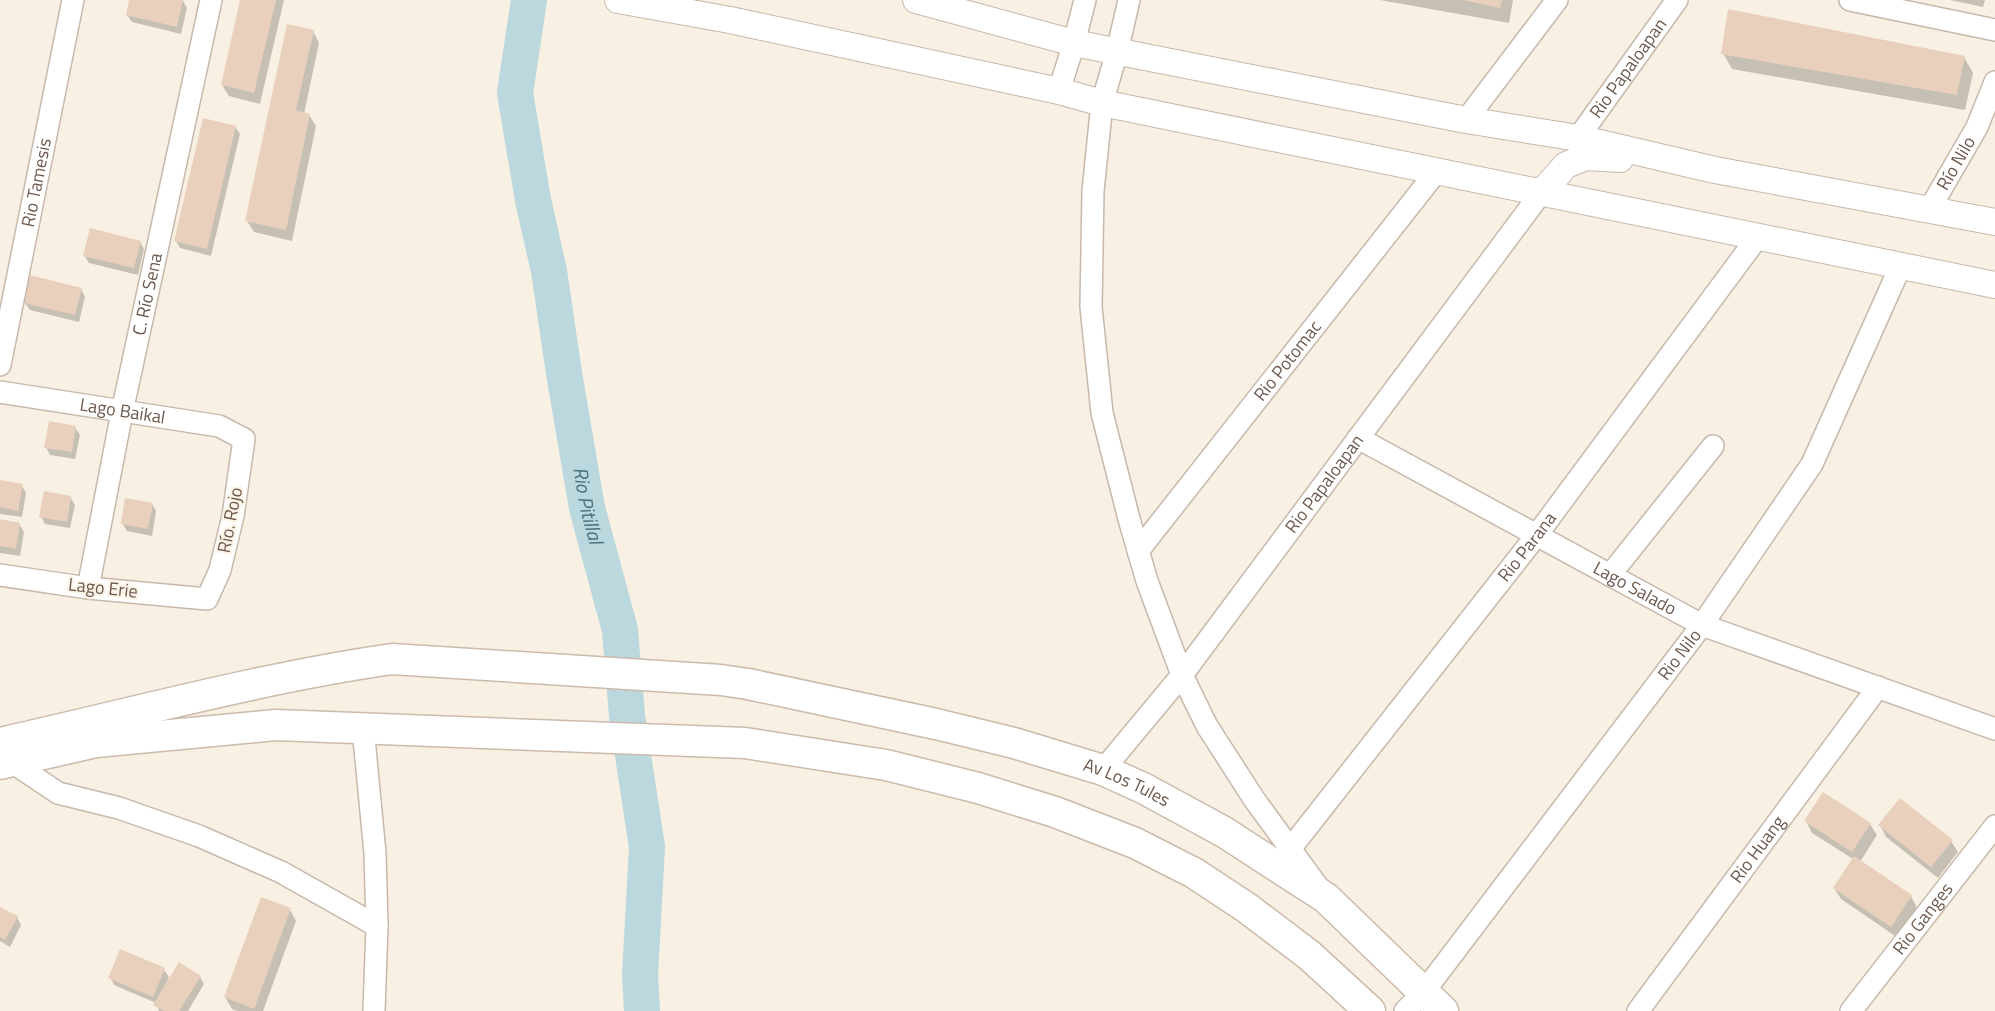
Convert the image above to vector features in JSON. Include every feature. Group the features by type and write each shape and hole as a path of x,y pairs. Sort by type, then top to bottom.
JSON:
{"main road":[{"name":"Av Los Tules","path":"4,756 212,694 392,659 735,682 947,726 1014,743 1103,770 1143,788 1224,832 1326,898 1424,1005"},
{"path":"4,756 96,742 276,725 745,743 886,765 978,788 1055,812 1135,843 1194,873 1247,909 1309,955 1370,1011"}],"street":[{"name":"Rio Tamesis","path":"0,365 73,0"},
{"name":"C. Río Sena","path":"88,588 122,412 211,0"},
{"path":"618,0 730,20 1102,103 1995,285"},
{"path":"916,0 1074,44 1466,120 1578,138 1715,170 1995,222"},
{"path":"1059,92 1085,0"},
{"path":"1129,0 1102,103 1093,191 1091,307 1102,412 1146,581 1182,675 1207,726 1254,799 1326,898"},
{"path":"1466,120 1557,0"},
{"name":"Rio Papaloapan","path":"1578,138 1677,0"},
{"path":"1850,0 1995,30"},
{"name":"Río Nilo","path":"1929,210 1977,127 1995,82"},
{"path":"1541,194 1566,165 1586,158 1715,170"},
{"name":"Rio Potomac","path":"1138,551 1436,172"},
{"name":"Rio Papaloapan","path":"1103,770 1182,675 1541,194"},
{"name":"Rio Parana","path":"1290,849 1536,536 1757,238"},
{"name":"Rio Nilo","path":"1424,1005 1702,625 1812,464 1901,265"},
{"name":"Lago Baikal","path":"0,392 219,426 244,439"},
{"name":"Lago Salado","path":"1358,438 1702,625 1995,729"},
{"name":"Río. Rojo","path":"207,599 220,570 233,516 244,439"},
{"path":"1610,576 1713,446"},
{"name":"Lago Erie","path":"0,575 88,588 207,599"},
{"name":"Rio Huang","path":"1638,1011 1878,687"},
{"path":"374,1011 377,926 375,853 377,729"},
{"path":"4,756 58,793 119,808 199,836 281,872 377,926"},
{"name":"Rio Ganges","path":"1851,1011 1995,826"}],"building":[{"path":"129,0 183,0 177,27 126,15"},
{"path":"240,0 276,0 254,93 221,85"},
{"path":"1463,0 1502,0 1500,8"},
{"path":"1728,9 1965,56 1957,95 1721,54"},
{"path":"287,24 314,30 296,110 310,114 286,230 245,221"},
{"path":"203,118 236,126 207,249 174,241"},
{"path":"90,228 141,241 134,268 83,256"},
{"path":"30,275 82,288 75,315 24,303"},
{"path":"49,421 76,426 72,452 44,448"},
{"path":"0,480 23,484 18,511 0,507"},
{"path":"44,491 71,496 67,522 39,517"},
{"path":"125,498 153,503 148,529 121,524"},
{"path":"0,519 20,523 16,549 0,546"},
{"path":"1823,792 1871,823 1852,852 1804,821"},
{"path":"1900,798 1953,840 1931,867 1878,825"},
{"path":"1854,856 1912,895 1891,927 1833,888"},
{"path":"261,897 291,908 254,1009 224,997"},
{"path":"0,907 18,916 5,940 0,937"},
{"path":"120,949 165,968 153,997 108,978"},
{"path":"179,962 201,976 179,1011 164,1011 153,1005"}],"waterway":[{"name":"Rio Pitillal","path":"529,0 515,93 533,200 549,271 587,508 620,630 627,716 647,847 640,975 642,1011"}]}
